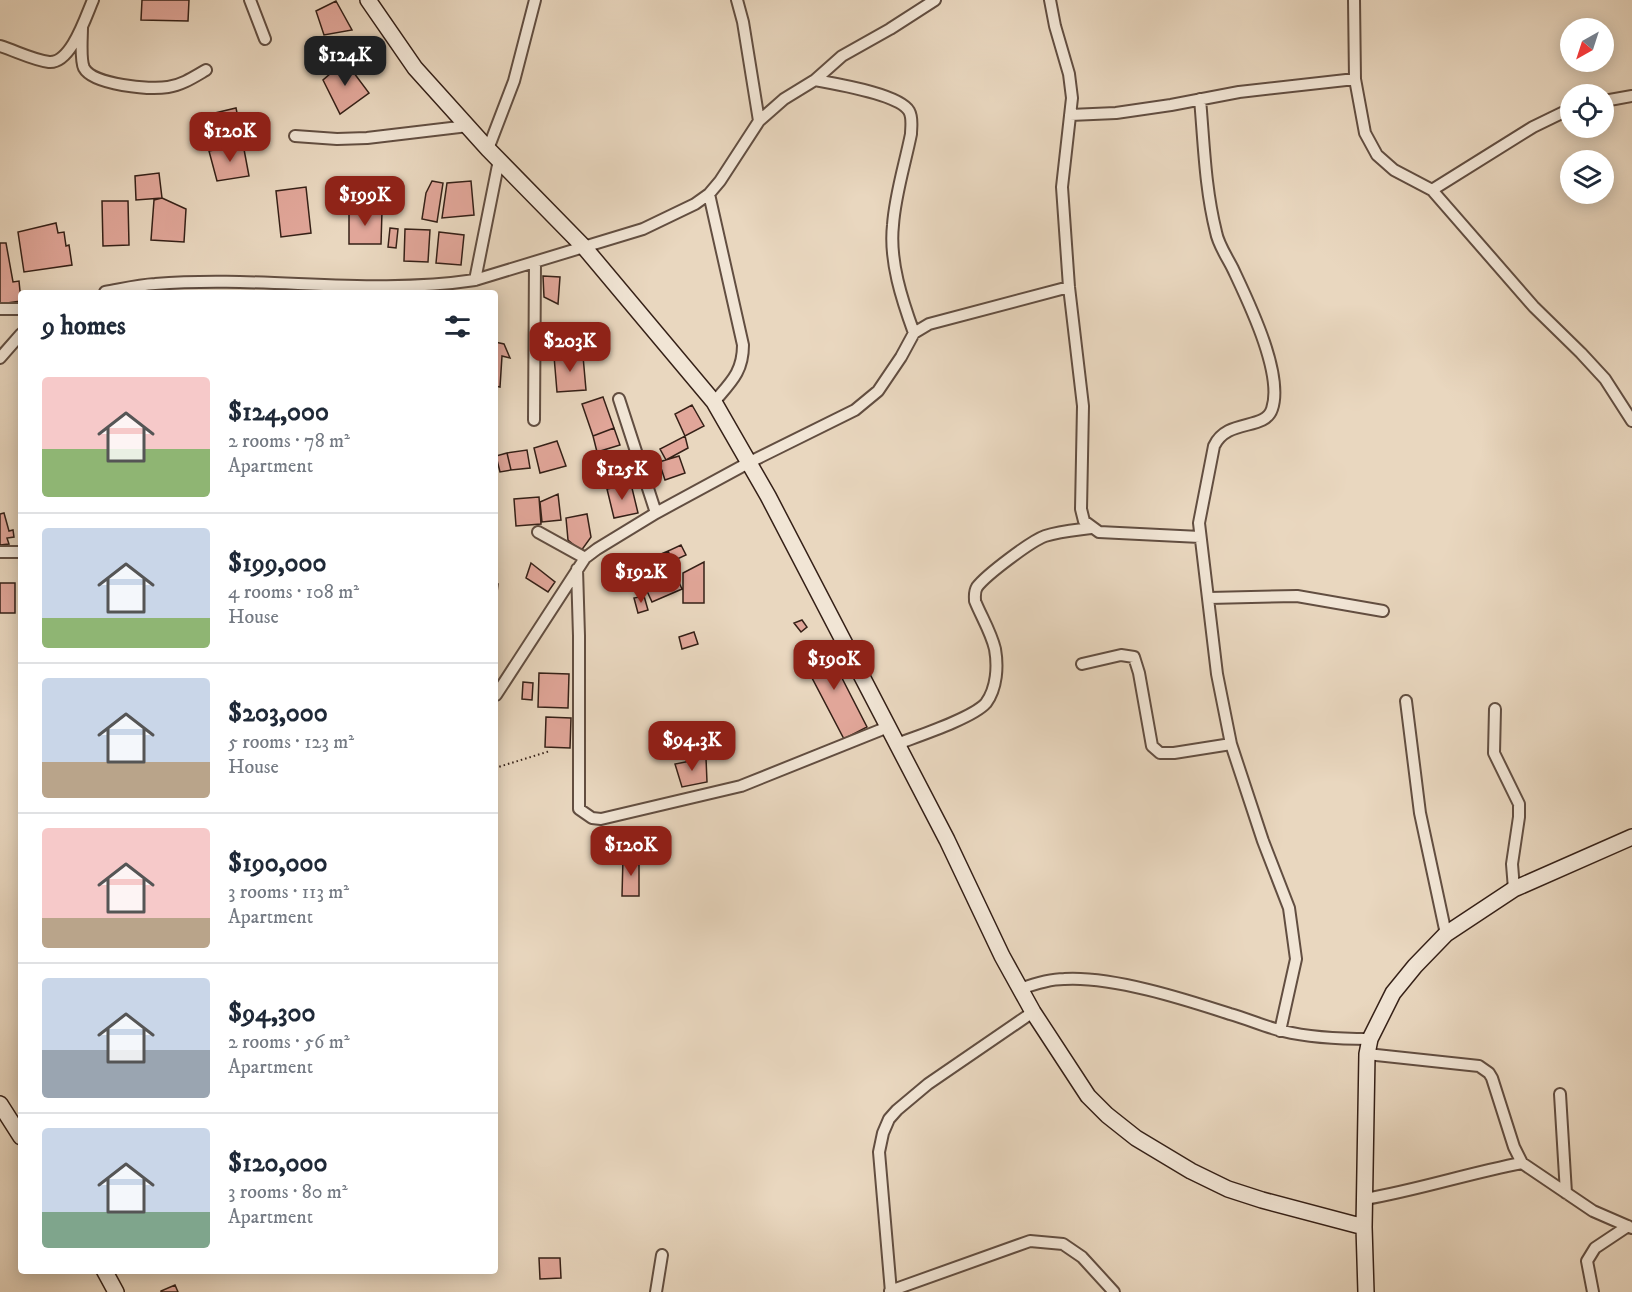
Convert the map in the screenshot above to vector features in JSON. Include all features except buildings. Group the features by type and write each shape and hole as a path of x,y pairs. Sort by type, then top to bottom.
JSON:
{"street":[{"path":"0,46 50,62 59,61 67,54 82,27 93,0"},
{"path":"250,0 265,39"},
{"path":"368,0 415,68 494,155 584,246 714,402 750,462 897,744 1020,989 1088,1096 1107,1115 1156,1151 1228,1189 1364,1227"},
{"path":"475,280 494,155 535,0"},
{"path":"737,0 745,33 759,121"},
{"path":"137,290 193,282 458,287 644,228 695,204 709,194 759,121 784,99 815,80 842,56 935,0"},
{"path":"1050,0 1069,74 1072,98 1062,187 1069,287 1083,406 1081,509 1084,521 1099,532 1200,537"},
{"path":"1354,0 1355,79 1365,133 1377,155 1394,170 1432,190 1534,307 1581,352 1605,380 1632,421"},
{"path":"82,27 82,66 98,80 167,88 186,82 206,70"},
{"path":"1070,115 1116,112 1239,92 1355,79"},
{"path":"815,80 881,94 901,103 909,110 912,119 911,134 892,226 896,270 902,300 914,333"},
{"path":"1614,99 1632,96"},
{"path":"1200,99 1206,176 1216,234 1250,306 1265,344 1274,379 1272,412 1264,419 1224,432 1218,438 1214,446 1199,523 1217,674 1231,744 1263,841 1289,908 1296,959 1280,1031"},
{"path":"1432,190 1533,127 1560,114"},
{"path":"295,136 337,139 367,138 468,126"},
{"path":"709,194 743,345 743,360 738,372 714,402"},
{"path":"534,420 536,262"},
{"path":"498,692 577,568 597,549 656,513 750,462 855,410 868,400 901,357 914,333 929,324 1069,287"},
{"path":"0,309 18,309"},
{"path":"0,358 18,337"},
{"path":"619,399 656,513"},
{"path":"897,744 965,716 984,705 989,698 996,676 997,661 994,646 975,601 974,594 977,587 1015,555 1041,537 1056,532 1091,528"},
{"path":"538,532 585,558"},
{"path":"0,552 18,552"},
{"path":"577,568 579,809 592,818 602,819 741,786 888,727"},
{"path":"1209,598 1297,596 1383,610"},
{"path":"1082,664 1121,655 1134,657 1152,746 1160,753 1231,744"},
{"path":"1406,701 1420,813 1446,934"},
{"path":"1495,709 1494,753 1519,804 1512,864 1514,889"},
{"path":"1366,1292 1365,1087 1368,1047 1393,993 1403,978 1446,934 1514,889 1632,837"},
{"path":"1020,989 1054,980 1089,979 1144,990 1221,1011 1280,1031 1479,1066 1492,1078 1514,1147 1522,1163 1593,1211 1630,1226"},
{"path":"1033,1012 928,1084 889,1119 879,1152 890,1292 1030,1241 1063,1244 1082,1257 1114,1292"},
{"path":"1560,1094 1566,1193"},
{"path":"0,1104 18,1132"},
{"path":"1365,1199 1401,1193 1476,1172 1522,1163"},
{"path":"1593,1292 1587,1261 1594,1248 1630,1226"},
{"path":"656,1292 662,1255"},
{"path":"106,1274 116,1292"}],"path":[{"path":"498,767 550,752"}]}
